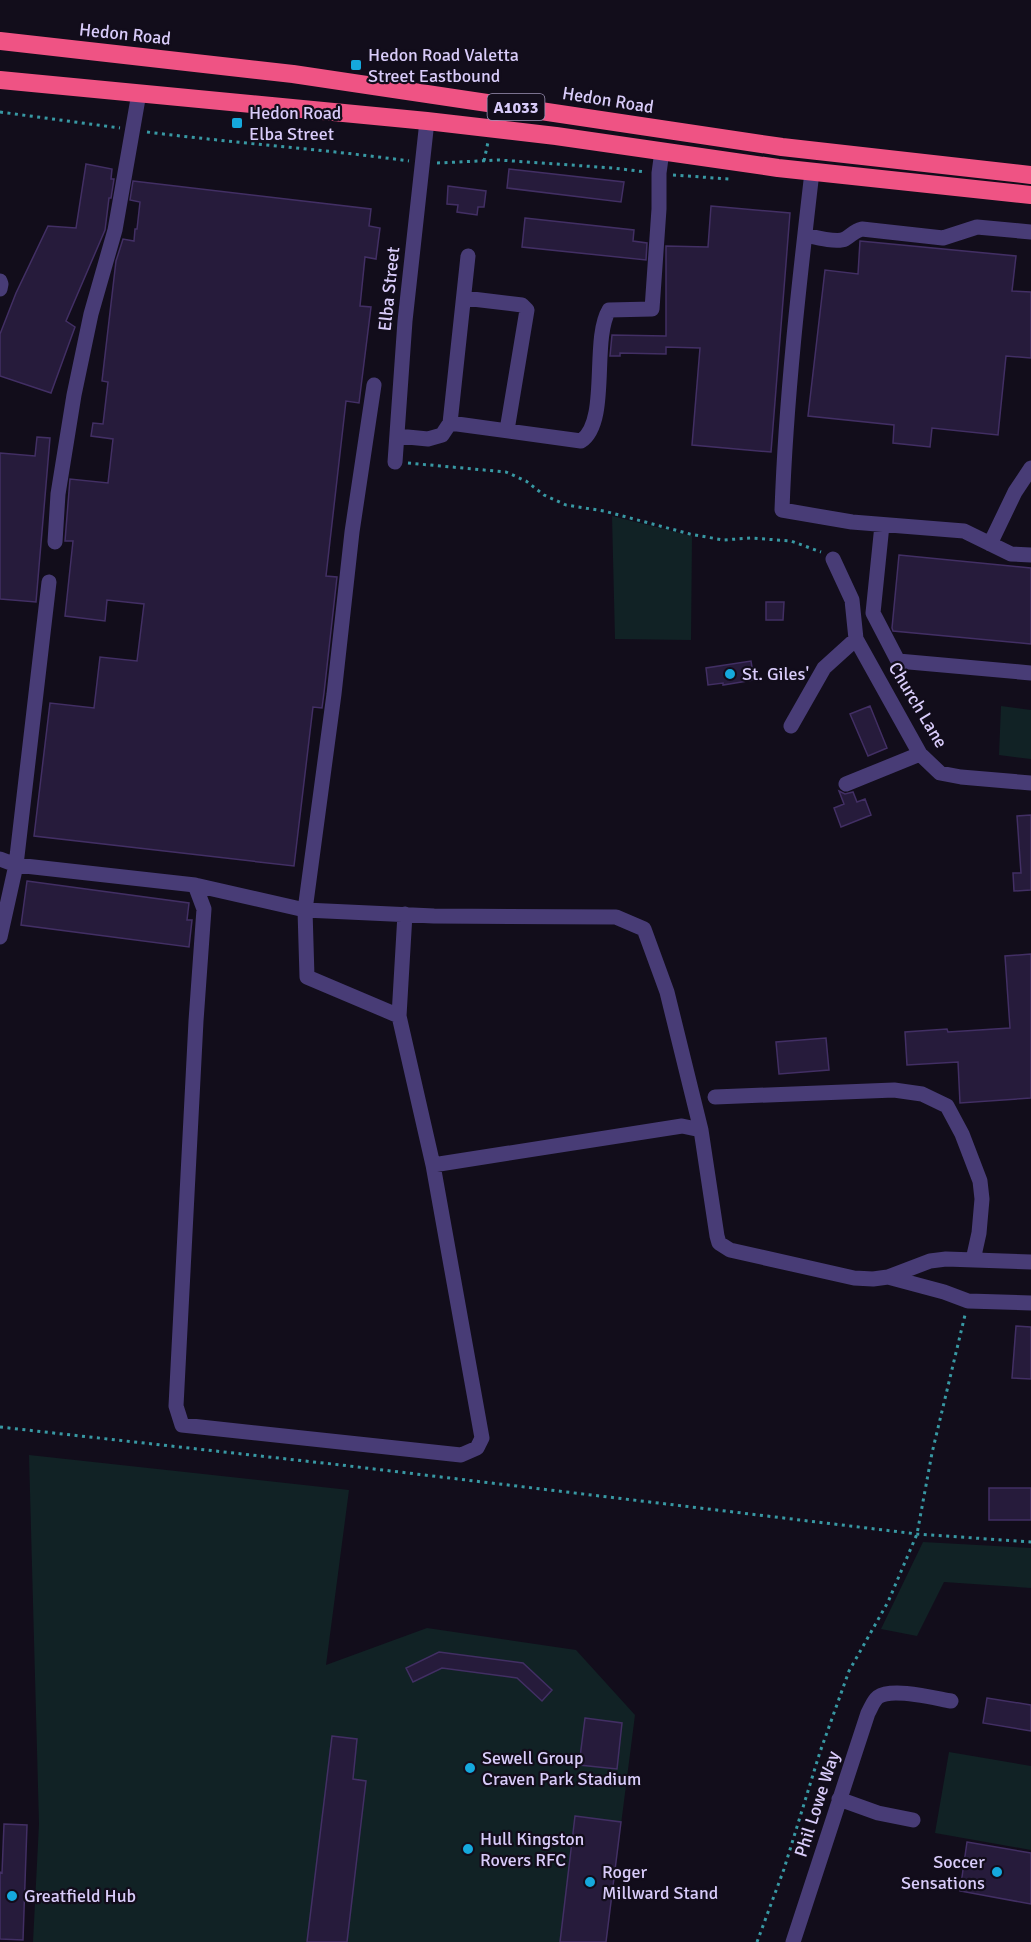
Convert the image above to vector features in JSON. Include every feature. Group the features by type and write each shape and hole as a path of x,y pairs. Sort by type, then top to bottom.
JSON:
{"highway":[{"name":"Hedon Road","path":"0,40 293,74 782,147 1031,175"},
{"name":"A1033","path":"0,80 428,121 555,136 812,172 1031,195"}],"street":[{"path":"55,542 58,494 74,395 91,314 115,230 139,93"},
{"name":"Elba Street","path":"395,462 405,321 428,121"},
{"path":"450,423 580,441 587,437 594,422 602,326 609,310 652,309 659,209 658,173 662,151"},
{"path":"812,172 785,436 782,510 882,525 964,531 1011,554 1031,555"},
{"path":"805,235 838,240 844,239 855,230 862,229 943,238 977,227 1031,232"},
{"path":"397,436 428,439 442,435 450,423 468,256"},
{"path":"0,281 2,284 0,289"},
{"path":"464,298 522,305 527,310 507,430"},
{"path":"374,385 352,532 334,694 305,910 307,977 399,1016"},
{"path":"990,544 1015,492 1031,468"},
{"path":"882,525 873,613 898,662 1031,673"},
{"name":"Church Lane","path":"833,559 852,600 856,639 920,754 940,773 1031,783"},
{"path":"0,938 16,866 49,582"},
{"path":"791,726 824,668 856,639"},
{"path":"846,784 920,754"},
{"path":"0,859 16,866 195,885 305,910 616,917 644,929 667,992 701,1130 719,1243 730,1250 854,1278 888,1277 930,1261 1031,1262"},
{"path":"195,885 204,909 176,1406 182,1425 460,1455 477,1448 482,1438 433,1165 399,1016 405,914"},
{"path":"715,1097 894,1090 922,1094 947,1106 962,1134 980,1181 982,1199 979,1233 973,1260"},
{"path":"433,1165 682,1126 701,1130"},
{"path":"888,1277 968,1301 1031,1303"},
{"name":"Phil Lowe Way","path":"793,1942 868,1713 876,1698 894,1693 951,1701"},
{"path":"839,1799 878,1813 913,1820"}],"path":[{"path":"0,112 225,142 424,163 499,160 738,180"},
{"path":"395,462 506,472 526,481 544,495 566,505 604,511 690,534 723,540 751,538 791,541 822,552 833,559"},
{"path":"757,1942 784,1869 820,1752 849,1671 888,1602 917,1534 932,1453 968,1301"},
{"path":"0,1427 917,1534 1031,1542"}],"shaded area":[{"path":"612,516 692,536 691,640 615,639"},
{"path":"1001,706 1031,710 1031,759 999,755"},
{"path":"29,1455 349,1490 326,1665 427,1628 576,1650 635,1715 606,1942 33,1942 39,1824"},
{"path":"923,1542 1031,1548 1031,1588 944,1582 917,1636 881,1629"},
{"path":"949,1752 1031,1766 1031,1850 935,1833"}],"building":[{"path":"86,164 112,169 111,179 114,179 105,230 66,321 75,327 51,393 0,376 0,334 16,293 48,226 76,228"},
{"path":"509,169 624,182 621,202 507,188"},
{"path":"133,181 371,209 369,226 380,228 376,259 365,257 360,306 371,307 359,403 346,401 326,576 337,577 322,708 313,707 294,866 34,836 50,703 94,708 100,657 137,661 144,604 107,600 105,621 65,616 73,541 65,541 70,479 108,483 113,439 91,436 93,423 103,424 108,382 102,381 116,261 123,239 134,241 135,229 137,229 140,202 130,200"},
{"path":"448,186 486,191 484,207 478,207 477,215 457,212 458,205 447,204"},
{"path":"711,206 790,213 771,452 692,445 700,348 666,347 666,354 620,353 620,356 610,356 612,335 666,336 666,246 708,247"},
{"path":"525,218 634,230 633,241 647,243 646,260 522,247"},
{"path":"860,241 1016,256 1012,291 1031,292 1031,358 1006,356 998,435 932,428 930,447 893,443 894,425 808,416 825,270 858,274"},
{"path":"37,437 50,438 36,602 0,599 0,453 35,456"},
{"path":"899,555 1031,568 1031,644 893,631"},
{"path":"766,602 784,602 783,620 766,620"},
{"name":"St. Giles'","path":"751,661 754,680 708,685 706,668"},
{"path":"870,706 887,748 868,756 850,714"},
{"path":"839,791 845,794 853,792 857,802 865,799 871,815 841,827 834,808 844,804"},
{"path":"1031,815 1031,890 1014,891 1013,873 1021,873 1017,816"},
{"path":"27,881 189,903 187,920 192,920 189,947 21,925"},
{"path":"1031,954 1031,1098 960,1103 958,1062 907,1065 905,1032 1010,1028 1005,956"},
{"path":"826,1038 829,1070 779,1074 776,1042"},
{"path":"1016,1326 1031,1327 1031,1379 1012,1378"},
{"path":"989,1488 1031,1488 1031,1520 989,1520"},
{"path":"439,1652 523,1663 552,1690 542,1701 517,1678 442,1668 413,1682 406,1668"},
{"path":"987,1698 1031,1705 1031,1731 983,1723"},
{"path":"585,1718 622,1723 617,1769 579,1765"},
{"path":"332,1736 357,1739 353,1779 366,1781 347,1942 307,1942"},
{"name":"Roger Millward Stand","path":"575,1816 621,1822 606,1942 560,1942"},
{"name":"Greatfield Hub","path":"4,1824 27,1825 23,1940 0,1939 0,1872 2,1873"},
{"name":"Soccer Sensations","path":"967,1842 1031,1853 1031,1904 960,1891"}],"place":[{"name":"Hedon Road Valetta Street Eastbound","path":"356,65"},
{"name":"Hedon Road Elba Street","path":"237,123"},
{"name":"St. Giles'","path":"730,674"},
{"name":"Sewell Group Craven Park Stadium","path":"470,1768"},
{"name":"Hull Kingston Rovers RFC","path":"468,1849"},
{"name":"Soccer Sensations","path":"997,1872"},
{"name":"Roger Millward Stand","path":"590,1882"},
{"name":"Greatfield Hub","path":"12,1896"}]}
